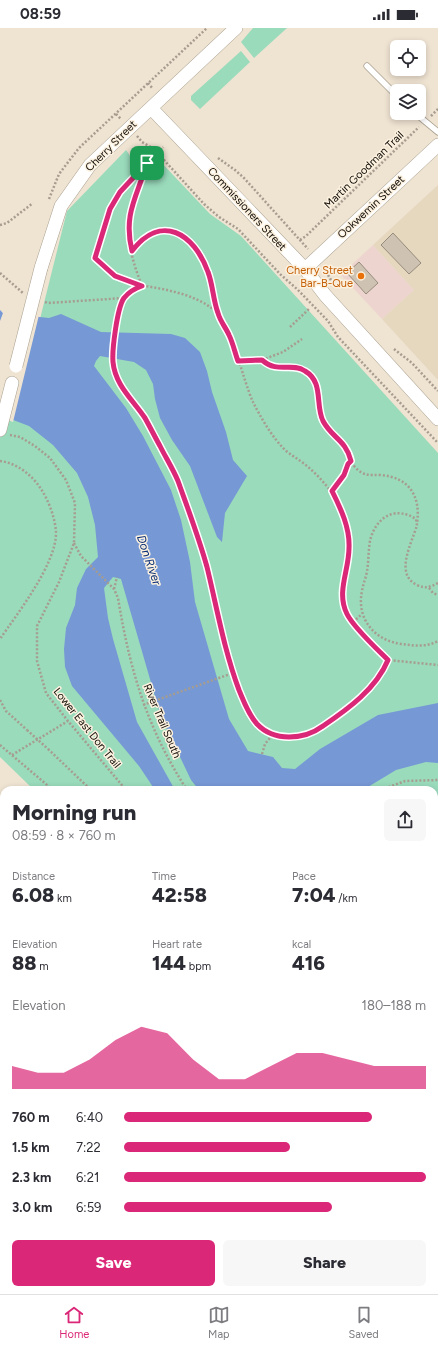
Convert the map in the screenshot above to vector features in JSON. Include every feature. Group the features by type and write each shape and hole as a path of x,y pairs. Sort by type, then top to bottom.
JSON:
{"street":[{"name":"Cherry Street","path":"16,366 41,268 62,206 90,166 236,28"},
{"name":"Commissioners Street","path":"152,108 305,269 325,295 438,419"},
{"name":"Ookwemin Street","path":"305,269 438,145"},
{"path":"3,432 12,383"}],"lane":[{"path":"367,66 390,89"},
{"path":"425,122 438,132"}],"path":[{"path":"161,99 148,83 207,28"},
{"name":"Martin Goodman Trail","path":"212,154 236,170 300,240 306,236 438,109"},
{"path":"116,114 130,127 142,142 157,153 204,204 219,217 238,229 280,274 308,300 328,321 338,338 438,443"},
{"path":"163,147 120,192 110,209 95,259 115,276 142,286 170,291 196,299 211,307 218,315 230,336 254,402 267,426 285,450 307,466 332,491 342,510 349,549 342,600 347,614 352,622 388,660 438,665"},
{"path":"142,286 128,235 128,222 147,163"},
{"path":"0,225 7,223 33,203"},
{"path":"132,251 139,242 150,234 160,230 180,234 192,244 201,257 208,273 218,315"},
{"path":"0,273 20,291 27,294"},
{"path":"142,286 134,289 124,298 116,327 113,362 116,376 121,386 145,418 176,476 192,519 206,567 215,608 233,673 247,709 258,724 273,734 294,737 318,730 343,712 375,682 383,672 388,660"},
{"path":"41,300 48,303 124,298"},
{"path":"290,327 310,308"},
{"path":"238,361 262,360 283,352 302,339"},
{"path":"262,360 268,366 300,368 312,376 318,390 319,409 323,421 349,451 351,461 362,474 393,477 412,490 419,509 417,525 405,563 407,574 413,583 422,587 429,588 438,583"},
{"name":"Lower East Don Trail","path":"3,432 20,437 35,446 50,458 66,480 75,503 74,544 59,582 37,626 37,661 46,693 123,786"},
{"path":"0,461 10,462 34,479 48,500 56,532 52,554 29,596 0,639"},
{"path":"332,491 351,461"},
{"path":"417,525 416,519 410,515 399,512 390,514 376,526 371,538 368,570 361,592 362,614 366,625 378,637 395,644 416,646 434,644 438,641"},
{"name":"River Trail South","path":"74,544 82,556 114,589 118,598 130,663 143,704 159,741 185,786"},
{"path":"114,589 117,578"},
{"path":"429,588 433,593 438,595"},
{"path":"352,622 362,614"},
{"path":"143,704 233,673"},
{"path":"0,700 6,711 87,786"},
{"path":"11,755 68,721"},
{"path":"262,754 266,744 273,734"},
{"path":"0,745 48,786"},
{"path":"392,786 405,781 438,780"}],"shaded area":[{"path":"438,185 438,380 382,319 414,290 373,245"},
{"path":"373,245 414,290 382,319 341,275"}],"green space":[{"path":"253,28 287,28 254,58 241,42"},
{"path":"241,51 250,62 200,109 191,100 191,96"},
{"path":"126,150 133,164 129,179 133,183 158,159 210,214 241,236 438,453 438,786 30,786 0,757 0,416 15,419 67,211"}],"water":[{"name":"Don River","path":"0,310 3,313 49,318 61,314 101,332 171,334 185,338 200,352 226,432 233,460 247,476 225,513 222,542 217,537 190,466 172,440 160,418 153,384 146,370 134,362 100,356 94,366 126,408 143,436 171,490 181,520 190,562 195,602 229,719 248,751 273,757 282,768 295,769 320,749 378,715 438,703 438,763 426,762 396,770 370,786 196,786 191,780 161,717 121,579 113,577 104,588 108,618 113,639 137,722 173,786 152,786 139,766 72,686 65,667 64,649 66,628 75,605 77,588 86,569 98,557 95,525 88,497 77,473 53,445 29,426 0,415"}],"pier":[{"path":"0,308 4,311 39,315 13,422 0,417 0,321 3,313"}],"building":[{"path":"393,233 421,263 409,274 381,245"},
{"name":"Cherry Street Bar-B-Que","path":"359,262 378,283 366,294 347,273"}],"place":[{"name":"Cherry Street Bar-B-Que","path":"361,276"}],"route":[{"path":"147,163 128,222 128,235 132,251 145,236 160,230 180,234 192,244 201,257 208,273 218,315 230,336 238,361 262,360 268,366 281,368 293,367 306,371 312,376 316,383 319,398 319,409 323,421 329,430 339,438 349,451 351,461 348,464 344,475 332,491 342,510 349,549 342,600 347,614 357,628 388,660 383,672 375,682 343,712 318,730 306,734 294,737 276,735 267,731 258,724 247,709 233,673 215,608 206,567 192,519 176,476 145,418 121,386 116,376 113,362 116,327 120,310 124,298 134,289 142,286 115,276 95,258 110,209 120,192 147,163"}]}
